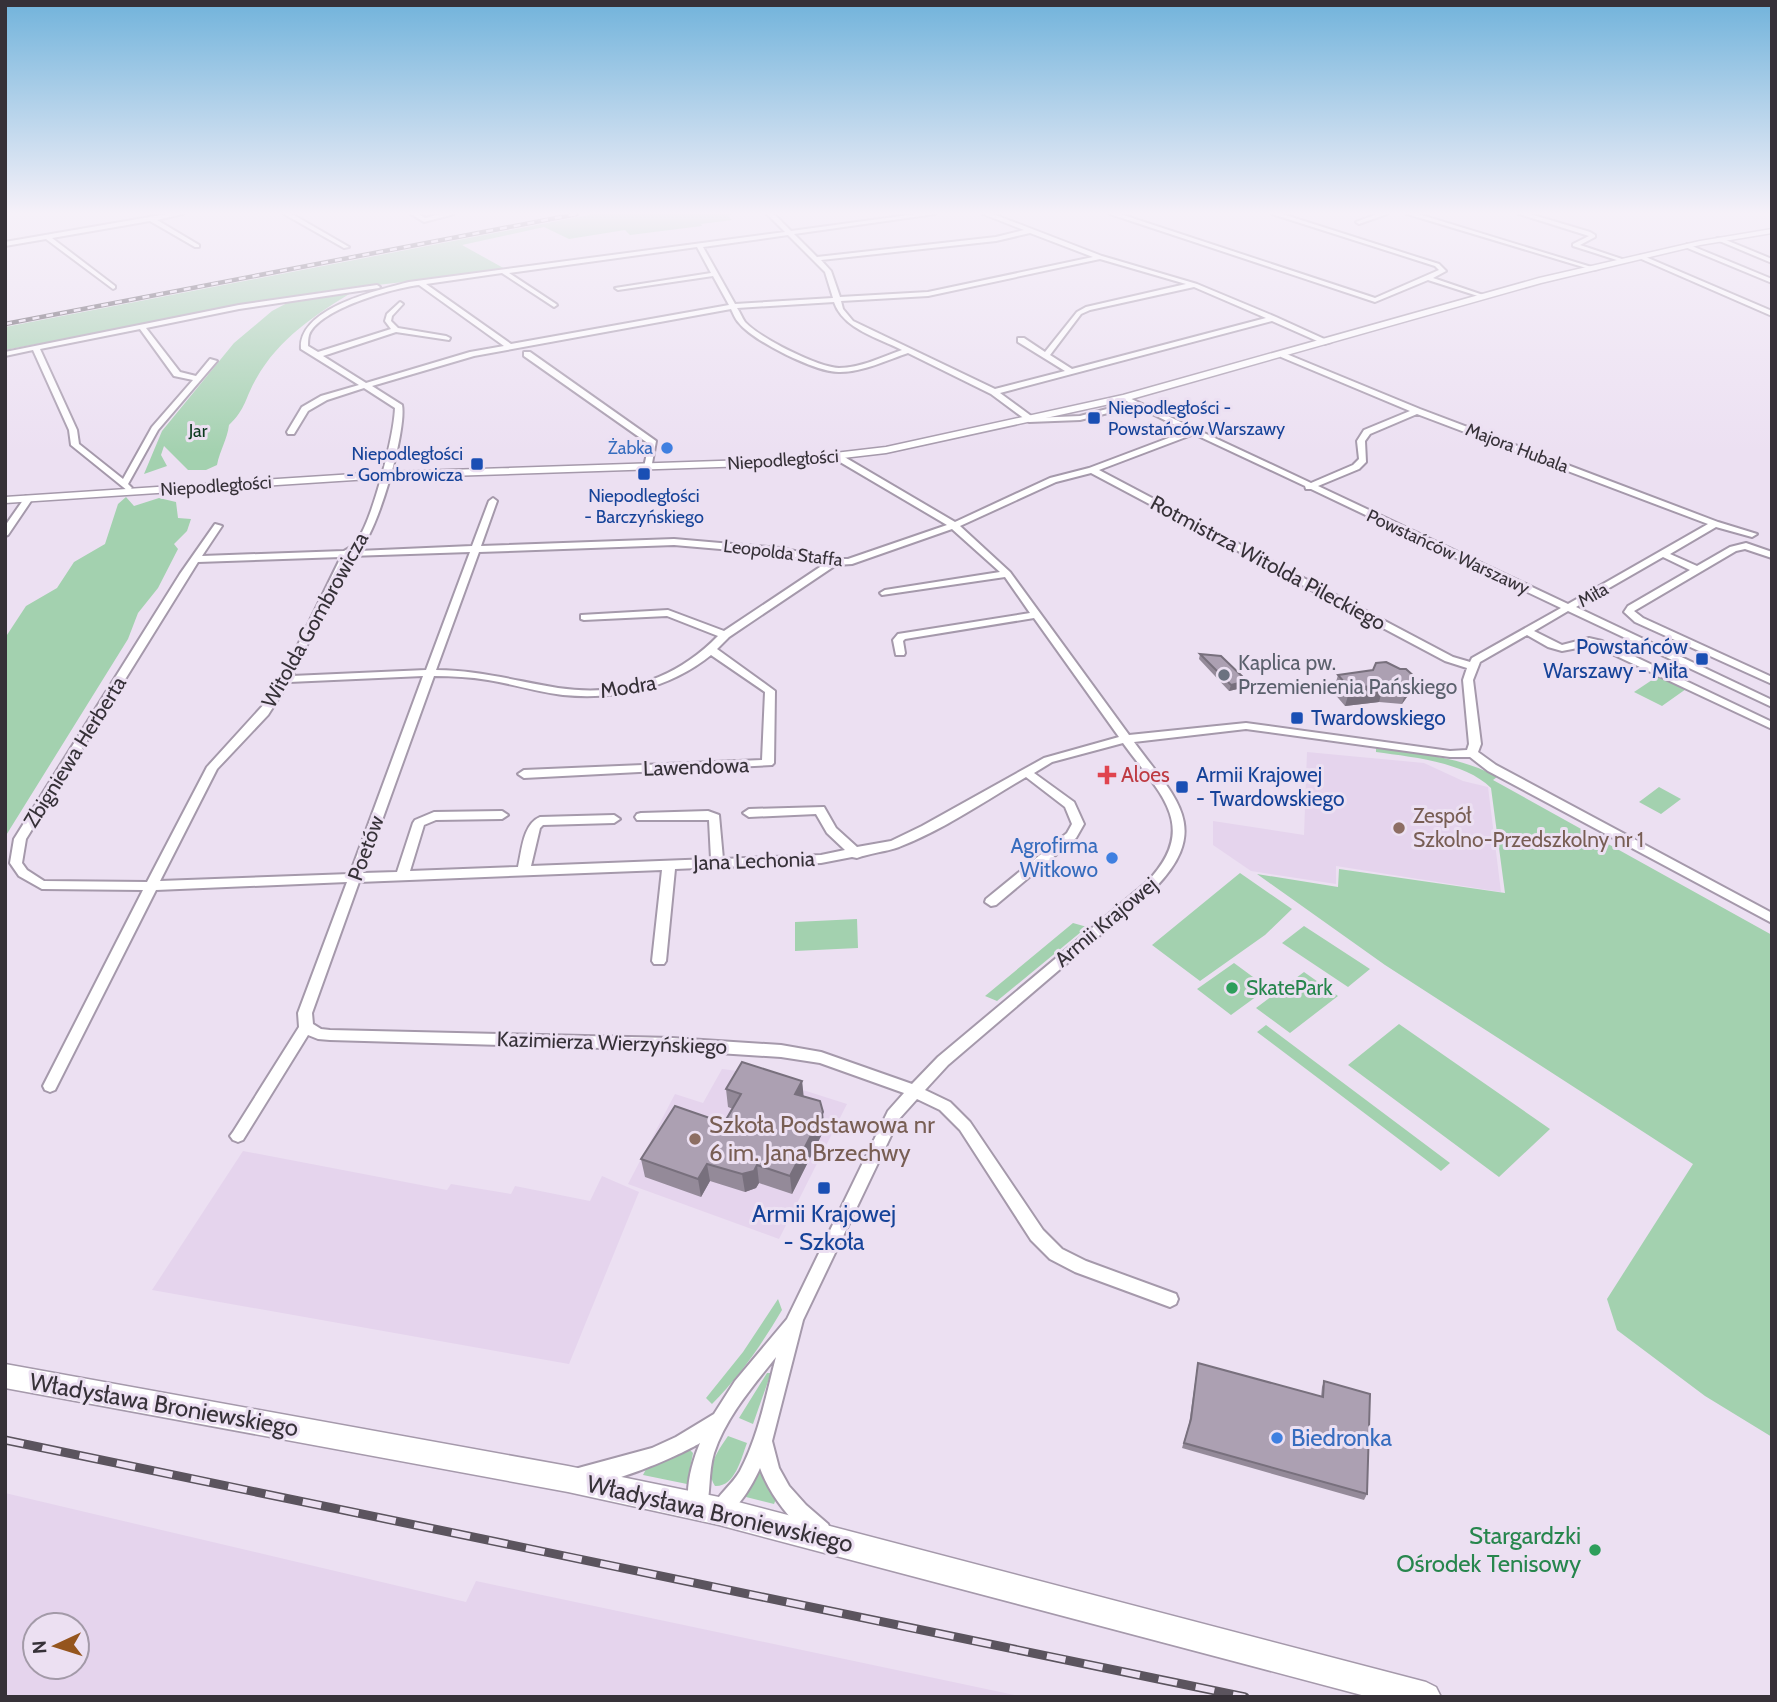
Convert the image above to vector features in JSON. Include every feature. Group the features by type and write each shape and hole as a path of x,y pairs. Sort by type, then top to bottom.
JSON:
{"main road":[{"name":"Władysława Broniewskiego","path":"5,1376 568,1479 709,1508 1426,1697"}],"street":[{"path":"5,354 327,293"},
{"path":"373,293 356,299 313,324 303,342 304,347 317,355 396,330 446,338"},
{"path":"436,293 510,347"},
{"path":"536,293 554,305"},
{"path":"728,293 742,323 751,331 830,370 857,367 909,350"},
{"path":"836,293 844,316 851,322 994,392 1032,420 1080,418 1135,404"},
{"path":"291,432 305,409 324,398 472,354 735,306 922,293"},
{"path":"1046,355 1079,313 1088,308 1156,293"},
{"path":"1215,293 1326,342"},
{"path":"1355,293 1375,300 1393,293"},
{"path":"1475,293 1483,296"},
{"name":"Niepodległości","path":"5,500 127,487 838,457 918,445 1125,398 1284,355 1493,293"},
{"path":"1725,293 1772,314"},
{"path":"396,330 388,321 389,315 400,304"},
{"path":"994,392 1274,318"},
{"path":"142,327 177,374 198,379"},
{"path":"1021,340 1072,372"},
{"path":"36,348 73,430 75,445 127,487 155,429 213,362"},
{"path":"527,354 653,443 648,467"},
{"name":"Witolda Gombrowicza","path":"50,1086 216,760 254,726 284,679 347,553 360,544 385,475 401,417 399,407 317,355"},
{"name":"Majora Hubala","path":"1284,355 1417,411 1715,524 1752,534"},
{"name":"Powstańców Warszawy","path":"1125,398 1191,432 1772,704"},
{"path":"1309,487 1356,467 1363,460 1361,441 1367,432 1417,411"},
{"name":"Leopolda Staffa","path":"197,559 674,542 780,551 834,562 865,559 953,525 1053,480 1092,470 1191,432"},
{"name":"Armii Krajowej","path":"795,1319 716,1422 703,1453 697,1485 709,1508 745,1480 763,1441 795,1319 893,1115 943,1061 1170,866 1180,837 1180,817 1007,574 953,525 838,457"},
{"name":"Rotmistrza Witolda Pileckiego","path":"1092,470 1449,659 1471,666"},
{"path":"5,533 29,498"},
{"path":"476,549 493,501"},
{"name":"Miła","path":"1471,666 1483,655 1715,524"},
{"name":"Zbigniewa Herberta","path":"218,527 185,574 20,839 16,863 23,873 42,885 151,886 356,877"},
{"path":"1772,555 1746,546 1737,548 1631,608 1631,615 1772,681"},
{"name":"Poetów","path":"238,1136 306,1027 304,1013 356,877 427,675 476,549"},
{"path":"1663,554 1699,570"},
{"name":"Modra","path":"427,675 466,674 568,692 619,693 660,684 685,672 712,651 725,635 834,562"},
{"path":"885,593 1007,574"},
{"path":"584,617 668,613 725,635"},
{"path":"900,653 898,640 902,636 1037,615"},
{"path":"1525,631 1559,648 1569,648 1581,640 1598,643 1772,726"},
{"name":"Lawendowa","path":"524,774 768,763 770,691 712,651"},
{"path":"1471,666 1468,680 1475,738 1472,753 1492,768 1772,919"},
{"path":"284,679 427,675"},
{"name":"Jana Lechonia","path":"356,877 821,859 856,853 894,844 926,830 1026,772 1067,753 1126,739 1246,726 1450,754 1472,753"},
{"path":"991,902 1072,835 1078,824 1070,805 1026,772"},
{"path":"749,813 820,810 831,830 856,853"},
{"path":"403,874 419,823 434,816 502,814"},
{"path":"641,817 708,815 715,818 717,863"},
{"path":"523,872 534,826 540,821 614,818"},
{"path":"659,961 669,864"},
{"name":"Kazimierza Wierzyńskiego","path":"306,1027 318,1034 330,1035 658,1044 781,1051 821,1058 939,1102 965,1126 1037,1235 1056,1254 1081,1267 1170,1299"},
{"name":"Armii Krajowej","path":"568,1479 653,1459 688,1443 716,1422"},
{"name":"Armii Krajowej","path":"763,1441 766,1467 786,1502 830,1538"}],"shaded area":[{"name":"Zespół Szkolno-Przedszkolny nr 1","path":"1307,752 1424,763 1463,781 1488,787 1501,892 1336,866 1336,884 1251,871 1213,845 1213,821 1304,835"},
{"path":"722,1069 746,1072 847,1104 779,1239 628,1184 675,1094 703,1103"},
{"path":"243,1151 447,1190 451,1184 511,1194 515,1186 590,1201 602,1176 639,1192 569,1364 152,1290"},
{"path":"5,1493 466,1602 476,1581 1024,1697 5,1697"}],"green space":[{"path":"180,293 309,293 5,350 5,327"},
{"name":"Jar","path":"350,293 300,328 265,364 239,414 229,425 217,465 206,470 188,470 164,446 161,455 167,466 144,474 162,431 234,343 272,311 289,302"},
{"path":"126,497 134,506 159,498 176,502 178,518 191,519 187,531 174,544 178,549 158,588 138,613 128,639 5,837 5,638 26,606 57,588 74,562 105,544 118,504"},
{"path":"1658,676 1686,689 1662,706 1634,692"},
{"path":"1376,748 1438,757 1483,770 1497,777 1493,780 1772,935 1772,1437 1705,1396 1617,1330 1607,1299 1693,1164 1385,965 1257,874 1338,887 1339,869 1505,893 1491,788 1480,779 1453,767 1376,752"},
{"path":"1659,787 1681,799 1661,814 1639,802"},
{"path":"1240,873 1292,909 1265,935 1200,981 1152,945"},
{"path":"857,919 858,948 795,951 795,922"},
{"path":"1073,923 1087,927 997,1001 985,996"},
{"path":"1304,926 1370,969 1348,987 1282,943"},
{"name":"SkatePark","path":"1234,963 1268,988 1231,1015 1197,989"},
{"path":"1304,972 1338,996 1290,1033 1256,1008"},
{"path":"1399,1024 1550,1129 1499,1177 1348,1065"},
{"path":"1266,1025 1450,1163 1441,1171 1257,1032"},
{"path":"778,1299 782,1310 774,1323 741,1371 712,1404 706,1398 743,1352"},
{"path":"767,1373 771,1373 753,1424 739,1418"},
{"path":"728,1436 747,1443 732,1477 728,1482 715,1486 712,1467"},
{"path":"689,1449 693,1453 687,1484 643,1475 646,1469"},
{"path":"759,1470 776,1499 774,1504 746,1497 746,1490"}],"building":[{"path":"1200,654 1221,656 1247,681 1231,685"},
{"path":"1386,662 1406,669 1415,677 1407,687 1384,684 1350,689 1338,675 1373,670 1376,663"},
{"name":"Szkoła Podstawowa nr 6 im. Jana Brzechwy","path":"742,1062 802,1081 795,1094 820,1101 823,1112 790,1176 757,1165 754,1171 742,1174 707,1164 698,1179 641,1159 675,1106 724,1123 741,1094 726,1089"},
{"name":"Biedronka","path":"1198,1363 1323,1397 1324,1381 1370,1394 1367,1494 1184,1443 1191,1419"}],"railway":[{"path":"5,324 164,293"},
{"path":"5,1440 1245,1697"}],"place":[{"name":"Niepodległości - Powstańców Warszawy","path":"1094,418"},
{"name":"Żabka","path":"667,448"},
{"name":"Niepodległości - Gombrowicza","path":"477,464"},
{"name":"Niepodległości - Barczyńskiego","path":"644,474"},
{"name":"Powstańców Warszawy - Miła","path":"1702,659"},
{"name":"Kaplica pw. Przemienienia Pańskiego","path":"1224,675"},
{"name":"Twardowskiego","path":"1297,718"},
{"name":"Aloes","path":"1107,775"},
{"name":"Armii Krajowej - Twardowskiego","path":"1182,787"},
{"name":"Zespół Szkolno-Przedszkolny nr 1","path":"1399,828"},
{"name":"Agrofirma Witkowo","path":"1112,858"},
{"name":"SkatePark","path":"1232,988"},
{"name":"Szkoła Podstawowa nr 6 im. Jana Brzechwy","path":"695,1139"},
{"name":"Armii Krajowej - Szkoła","path":"824,1188"},
{"name":"Biedronka","path":"1277,1438"},
{"name":"Stargardzki Ośrodek Tenisowy","path":"1595,1550"}]}
